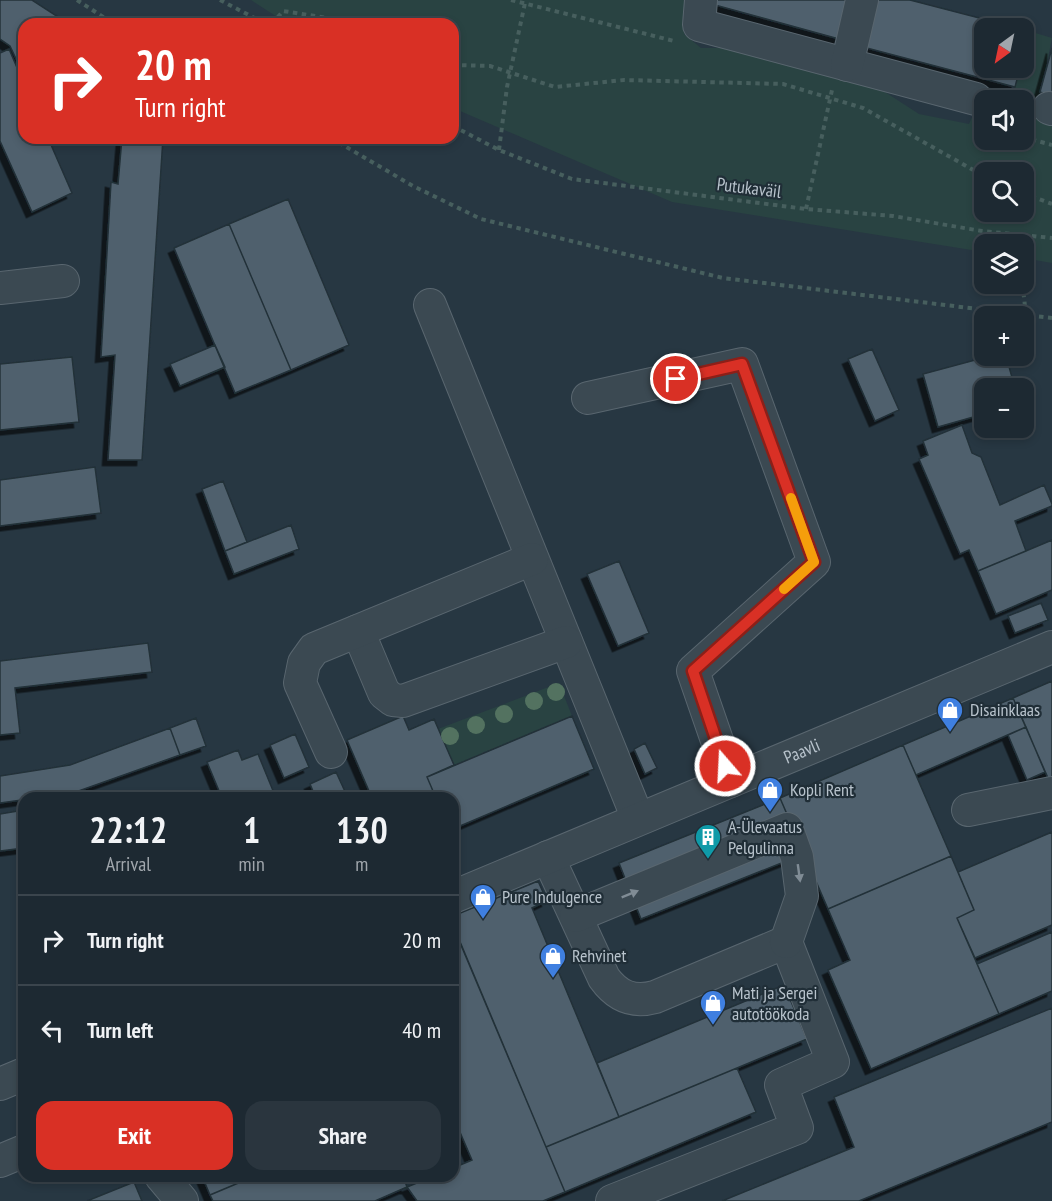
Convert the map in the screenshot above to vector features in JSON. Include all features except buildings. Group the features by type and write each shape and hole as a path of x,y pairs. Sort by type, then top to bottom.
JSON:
{"lane":[{"path":"700,0 699,25 841,73 974,99"},
{"path":"841,73 862,0"},
{"path":"0,288 63,281"},
{"path":"430,305 638,819"},
{"path":"588,398 742,364 814,562 693,671 731,781"},
{"path":"331,752 300,683 304,663 314,649 532,559"},
{"path":"357,631 384,693 393,700 403,701 566,642"},
{"name":"Paavli","path":"459,894 1052,647"},
{"path":"968,810 1052,794"},
{"path":"576,916 787,829 797,857 802,896 786,942 833,1062 781,1084 797,1128 612,1201"},
{"path":"548,857 610,986 625,997 635,1000 655,998 786,942"},
{"path":"0,1084 18,1076"},
{"path":"0,1161 18,1154"},
{"path":"166,1182 182,1201"}],"path":[{"path":"76,0 104,18"},
{"path":"220,0 255,18"},
{"path":"499,150 525,3"},
{"path":"277,18 283,11 334,18"},
{"path":"459,65 490,66 555,87 624,80 783,84 863,108 974,170"},
{"path":"806,209 830,98 841,73"},
{"name":"Putukaväil","path":"459,129 499,150 572,179 806,209 893,216 1011,234"},
{"path":"1034,140 1052,145"},
{"path":"341,144 413,186 481,219 723,278 974,308"},
{"path":"1034,197 1052,204"},
{"name":"Putukaväil","path":"1034,236 1052,238"},
{"path":"1034,315 1052,318"}],"green space":[{"path":"251,0 691,0 684,34 701,48 725,48 868,81 919,114 969,124 974,114 974,150 1034,150 1034,90 1010,90 1015,87 1017,78 1034,78 1034,33 1052,38 1036,117 1052,123 1052,263 1034,260 1034,234 974,234 974,250 672,202 459,111 459,18 279,18"},
{"path":"559,683 572,716 454,765 438,729"}],"slow traffic":[{"path":"784,589 814,562 791,498"}],"place":[{"name":"Disainklaas","path":"950,733"},
{"name":"Kopli Rent","path":"770,813"},
{"name":"A-Ülevaatus Pelgulinna","path":"708,860"},
{"name":"Pure Indulgence","path":"483,920"},
{"name":"Rehvinet","path":"553,979"},
{"name":"Mati ja Sergei autotöökoda","path":"713,1026"}],"route":[{"path":"676,379 742,364 814,562 693,671 725,766"}]}
